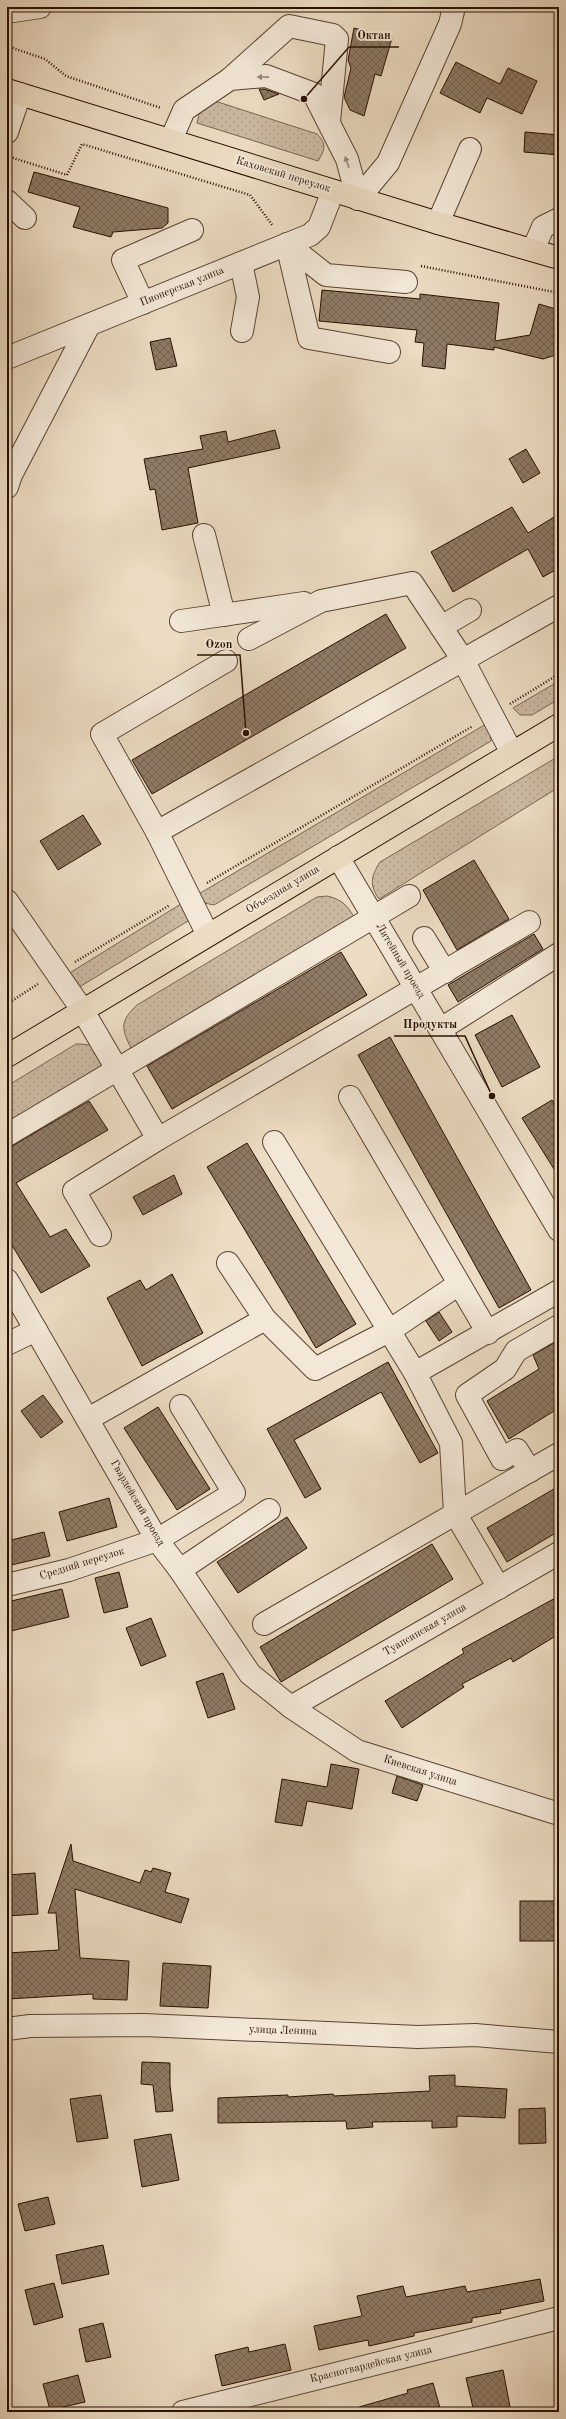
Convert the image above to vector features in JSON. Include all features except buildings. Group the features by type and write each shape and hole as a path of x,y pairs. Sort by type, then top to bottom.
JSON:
{"main road":[{"name":"Каховский переулок","path":"13,92 358,199 559,258"},
{"name":"Объездная улица","path":"7,1056 208,934 559,725"}],"street":[{"path":"7,12 40,7"},
{"path":"358,199 388,163 450,24 454,7"},
{"path":"171,140 184,110 230,79 289,26 333,35 337,40 329,122"},
{"path":"230,79 266,76 314,94 347,159 358,199"},
{"path":"7,132 13,92"},
{"path":"438,223 470,149"},
{"name":"Пионерская улица","path":"7,358 310,235 319,227 333,190"},
{"path":"7,201 25,218"},
{"path":"533,250 543,227 559,219"},
{"path":"143,303 123,260 192,230"},
{"path":"287,244 326,276 406,282"},
{"path":"287,244 309,338 389,352"},
{"path":"241,263 248,296 242,331"},
{"path":"7,487 11,475 89,325"},
{"path":"204,535 224,615"},
{"path":"181,622 321,601 412,583 462,660 512,753"},
{"path":"249,639 321,601"},
{"path":"157,832 559,606"},
{"path":"441,627 470,610"},
{"path":"208,934 157,832 102,734 226,661"},
{"name":"Литейный проезд","path":"338,857 440,1029 551,1200 559,1230"},
{"path":"7,1135 373,916 409,896"},
{"path":"7,901 83,1010 158,1138"},
{"path":"100,1234 74,1191 158,1138 416,990 529,922"},
{"path":"424,938 445,972"},
{"path":"440,1029 559,954"},
{"path":"350,1097 488,1333"},
{"path":"274,1142 416,1373 451,1442 455,1514 499,1588"},
{"path":"228,1262 265,1319 315,1369 389,1330 459,1284"},
{"name":"Гвардейский проезд","path":"7,1280 157,1540 180,1570 250,1674 291,1707"},
{"path":"416,1373 559,1291"},
{"path":"88,1419 265,1319"},
{"path":"530,1471 517,1450 502,1459 467,1395 505,1369 516,1351 559,1326"},
{"path":"7,1344 36,1330"},
{"name":"Средний переулок","path":"7,1585 69,1570 157,1540 234,1494 181,1406"},
{"path":"264,1624 559,1454"},
{"path":"180,1570 269,1510"},
{"name":"Туапсинская улица","path":"291,1707 559,1553"},
{"name":"Киевская улица","path":"291,1707 357,1751 559,1814"},
{"name":"улица Ленина","path":"7,2029 30,2026 144,2025 418,2037 475,2035 559,2042"},
{"name":"Красногвардейская улица","path":"183,2412 559,2318"}],"path":[{"path":"7,46 45,59 66,76 182,115"},
{"path":"7,156 67,174 82,144 250,195 287,244"},
{"path":"7,1004 57,972 559,674"}],"shaded area":[{"path":"218,102 317,134 324,144 318,161 197,123 200,110 211,103"},
{"path":"559,681 559,699 532,715 520,715 513,708"},
{"path":"486,724 491,732 491,741 214,905 204,903 197,895"},
{"path":"559,756 559,787 379,899 374,889 372,880 380,862"},
{"path":"327,896 343,903 354,917 135,1049 131,1048 125,1035 124,1025 127,1016 137,1005 317,897"},
{"path":"184,902 190,914 188,921 81,986 76,985 68,974"},
{"path":"76,1044 89,1045 96,1049 104,1068 7,1125 7,1086"}],"place":[{"name":"Октан","path":"304,99"},
{"name":"Ozon","path":"246,733"},
{"name":"Продукты","path":"492,1096"}]}
